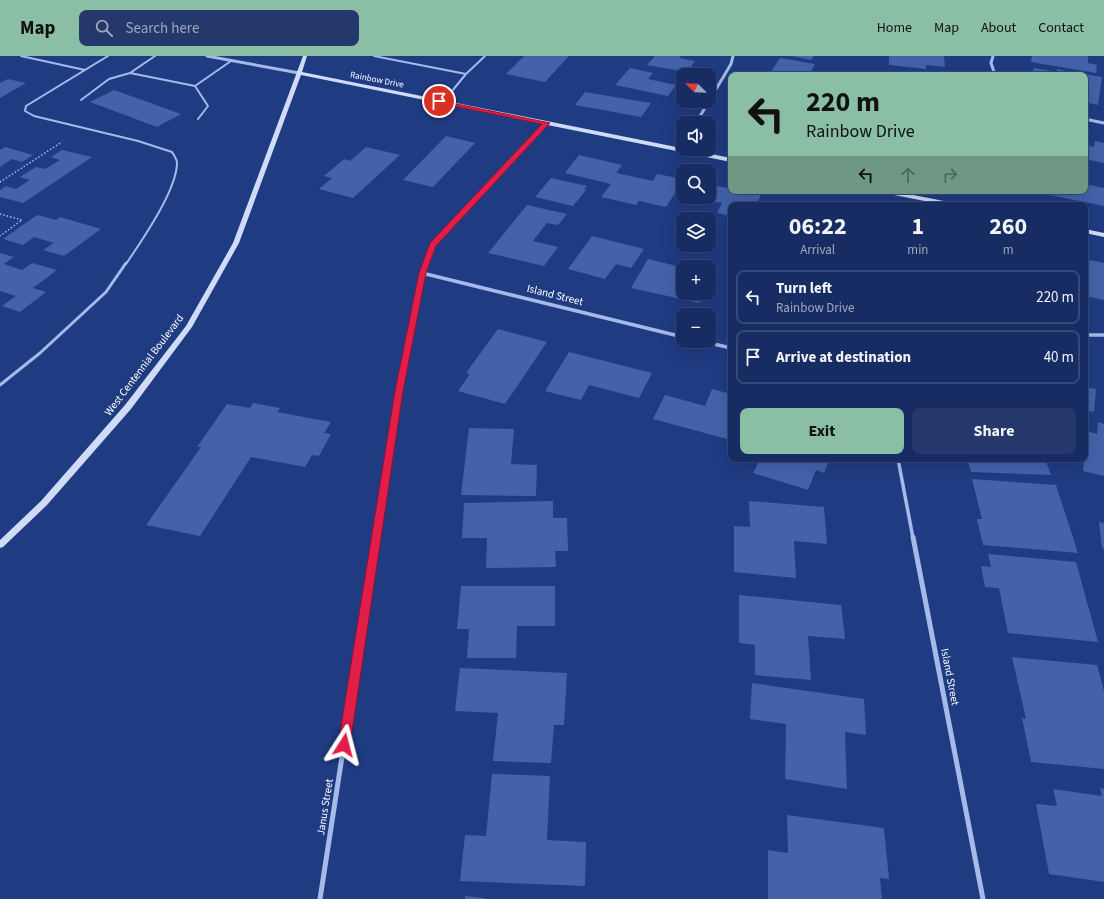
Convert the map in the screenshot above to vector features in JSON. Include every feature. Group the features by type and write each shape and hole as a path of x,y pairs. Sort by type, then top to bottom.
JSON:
{"main road":[{"name":"West Centennial Boulevard","path":"0,545 44,503 128,407 189,327 236,243 305,56"},
{"name":"Rainbow Drive","path":"299,73 547,123 676,147"},
{"name":"Rainbow Drive","path":"715,156 728,159"},
{"path":"899,194 939,202"},
{"path":"1088,232 1104,235"}],"street":[{"name":"Rainbow Drive","path":"206,56 299,73"},
{"path":"716,89 731,64 733,56"},
{"path":"993,56 991,63 994,72"},
{"path":"1088,120 1104,123"},
{"name":"Janus Street","path":"320,899 397,399 422,273 433,245 547,123"},
{"name":"Island Street","path":"422,273 676,334"},
{"path":"1088,335 1104,334"},
{"path":"716,344 728,347"},
{"name":"Island Street","path":"899,462 982,899"}],"lane":[{"path":"21,56 85,70"},
{"path":"0,385 40,353 106,292 150,229 174,180 177,162 172,152 138,141 34,116 25,111 26,106 108,56"},
{"path":"81,100 109,79 130,73 155,56"},
{"path":"374,56 466,74"},
{"path":"443,102 466,74 485,56"},
{"path":"195,86 231,61"},
{"path":"130,73 195,86 208,106 198,119"}],"path":[{"path":"0,182 84,128"},
{"path":"0,214 22,220 0,236"}],"building":[{"path":"524,56 569,56 545,82 506,74"},
{"path":"655,56 681,56 679,58 695,61 690,68 676,68 676,70 647,65"},
{"path":"792,56 814,56 811,60"},
{"path":"889,56 944,56 945,67 926,65 926,69 889,65"},
{"path":"1032,56 1088,56 1088,63 1097,65 1096,73 1031,62"},
{"path":"780,58 815,64 811,72 771,72"},
{"path":"630,68 653,73 648,79 676,85 668,96 615,85"},
{"path":"1034,68 1057,72 1033,72"},
{"path":"1057,69 1070,72 1057,72"},
{"path":"1088,75 1102,77 1098,105 1088,103"},
{"path":"8,79 26,83 0,98 0,83"},
{"path":"114,90 181,114 157,127 90,102"},
{"path":"585,92 651,103 641,117 575,105"},
{"path":"446,136 475,143 433,187 403,180"},
{"path":"1095,141 1104,143 1104,163 1088,160 1088,146 1094,147"},
{"path":"5,147 33,155 22,162 12,159 0,167 0,150"},
{"path":"366,147 400,155 353,198 319,189 332,178 324,176 344,159 350,161"},
{"path":"62,150 92,157 23,203 0,197 0,190 6,186 16,189 30,180 20,177 36,167 45,169 60,160 51,157"},
{"path":"579,155 622,165 616,173 653,181 657,174 676,178 676,192 666,207 639,201 636,205 601,197 611,184 565,173"},
{"path":"551,178 587,186 584,189 586,190 573,206 535,197"},
{"path":"1088,185 1104,188 1104,206 1045,194 1088,194"},
{"path":"716,186 728,188 728,194 761,195 758,202 728,202 728,215 717,213 722,203 716,202"},
{"path":"527,205 567,214 558,225 547,223 533,241 558,247 544,266 488,253"},
{"path":"37,215 56,220 60,217 101,229 64,256 43,250 54,243 34,237 23,245 3,239"},
{"path":"592,236 644,249 631,268 616,264 605,279 568,269"},
{"path":"0,253 14,257 4,264 22,270 32,263 57,270 33,288 46,292 20,312 2,306 16,296 0,291"},
{"path":"648,259 676,266 676,298 631,288"},
{"path":"1088,260 1104,263 1104,300 1088,297"},
{"path":"685,300 700,300 699,303"},
{"path":"498,329 547,342 505,404 458,391 470,374 466,373"},
{"path":"569,352 652,373 639,398 589,385 581,400 545,391"},
{"path":"1088,388 1096,389 1094,412 1088,411"},
{"path":"712,389 728,393 728,439 653,419 665,395 705,406"},
{"path":"253,403 280,408 277,412 331,422 324,433 331,434 319,456 312,455 305,467 251,457 200,536 146,525 201,447 197,447 227,404 250,408"},
{"path":"1098,422 1104,424 1104,476 1083,471 1084,462 1088,462 1088,431 1097,434"},
{"path":"469,428 514,429 511,464 537,465 536,496 461,495"},
{"path":"758,462 828,462 824,473 816,470 808,490 753,473"},
{"path":"968,462 1046,462 1051,475 971,472"},
{"path":"972,479 1056,485 1078,553 983,545 977,519 982,519"},
{"path":"553,501 553,518 567,518 568,551 555,551 556,567 486,568 487,538 462,538 464,503"},
{"path":"749,501 824,507 827,544 794,541 796,578 734,572 734,526 750,527"},
{"path":"1099,522 1104,523 1104,549 1102,548"},
{"path":"988,554 1076,562 1098,642 1008,633 999,588 985,587 981,566 991,567"},
{"path":"461,586 555,586 555,626 517,626 516,658 467,658 469,629 457,629"},
{"path":"739,595 841,605 845,639 808,636 811,680 755,675 755,645 739,643"},
{"path":"1012,657 1097,665 1104,691 1104,769 1031,762 1022,718 1026,719"},
{"path":"460,668 567,673 564,725 554,725 551,763 493,761 498,713 455,711"},
{"path":"752,683 864,699 866,735 845,732 847,789 785,779 786,724 750,719"},
{"path":"492,774 550,776 547,840 586,842 585,886 460,881 465,835 486,836"},
{"path":"1100,788 1104,789 1104,882 1049,874 1036,804 1057,806 1053,789 1102,796"},
{"path":"787,815 884,828 889,879 880,878 882,899 768,899 768,850 788,853"},
{"path":"465,896 485,898 485,899 465,899"}],"route":[{"path":"344,745 399,391 422,273 433,245 547,123 439,101"}]}
